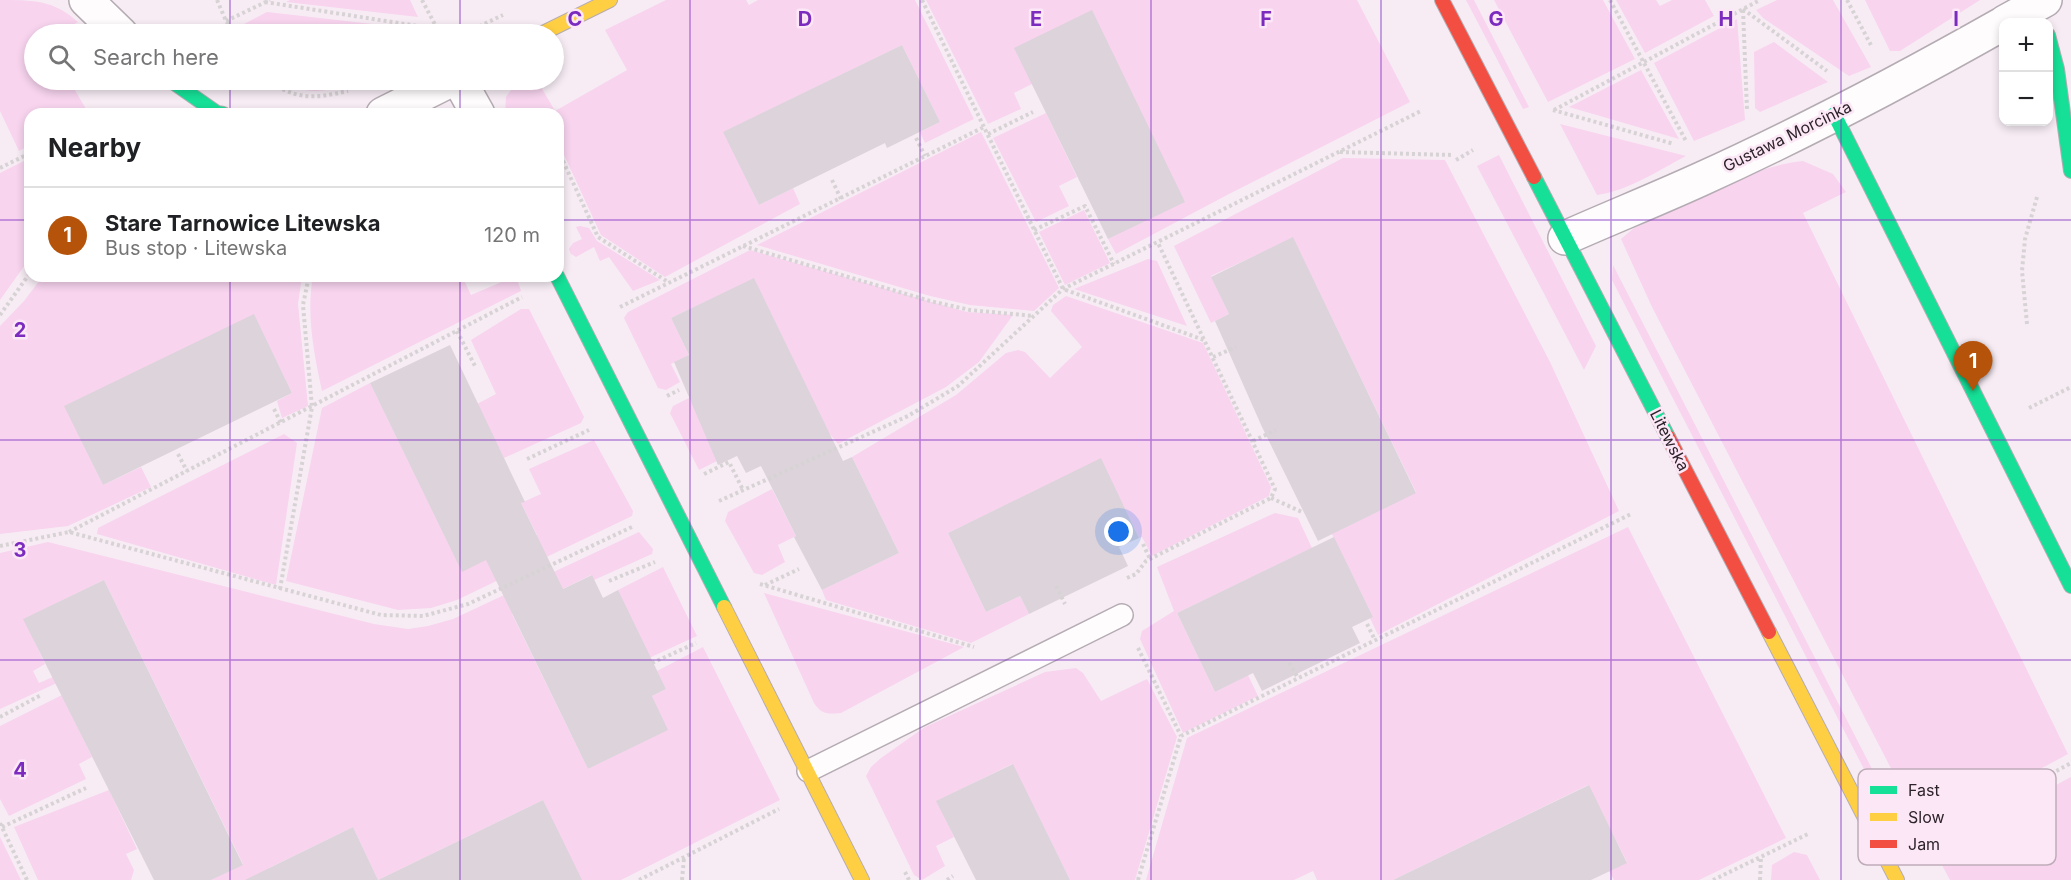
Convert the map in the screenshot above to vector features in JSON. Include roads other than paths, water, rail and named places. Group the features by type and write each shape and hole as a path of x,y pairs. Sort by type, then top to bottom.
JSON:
{"street":[{"path":"86,0 111,24"},
{"path":"561,24 610,0"},
{"name":"Litewska","path":"1442,0 1858,805"},
{"name":"Gustawa Morcinka","path":"2015,18 2042,6"},
{"name":"Gustawa Morcinka","path":"1565,238 1700,179 1834,114 1939,60 1999,26"},
{"path":"2053,52 2070,164"},
{"path":"184,90 210,108"},
{"path":"395,108 431,90"},
{"path":"465,90 475,108"},
{"path":"1834,114 2071,586"},
{"path":"560,282 862,880"},
{"name":"Litewska","path":"1889,865 1897,880"}],"lane":[{"path":"808,771 1122,615"}],"place":[{"name":"Stare Tarnowice Litewska","path":"1973,391"}]}
